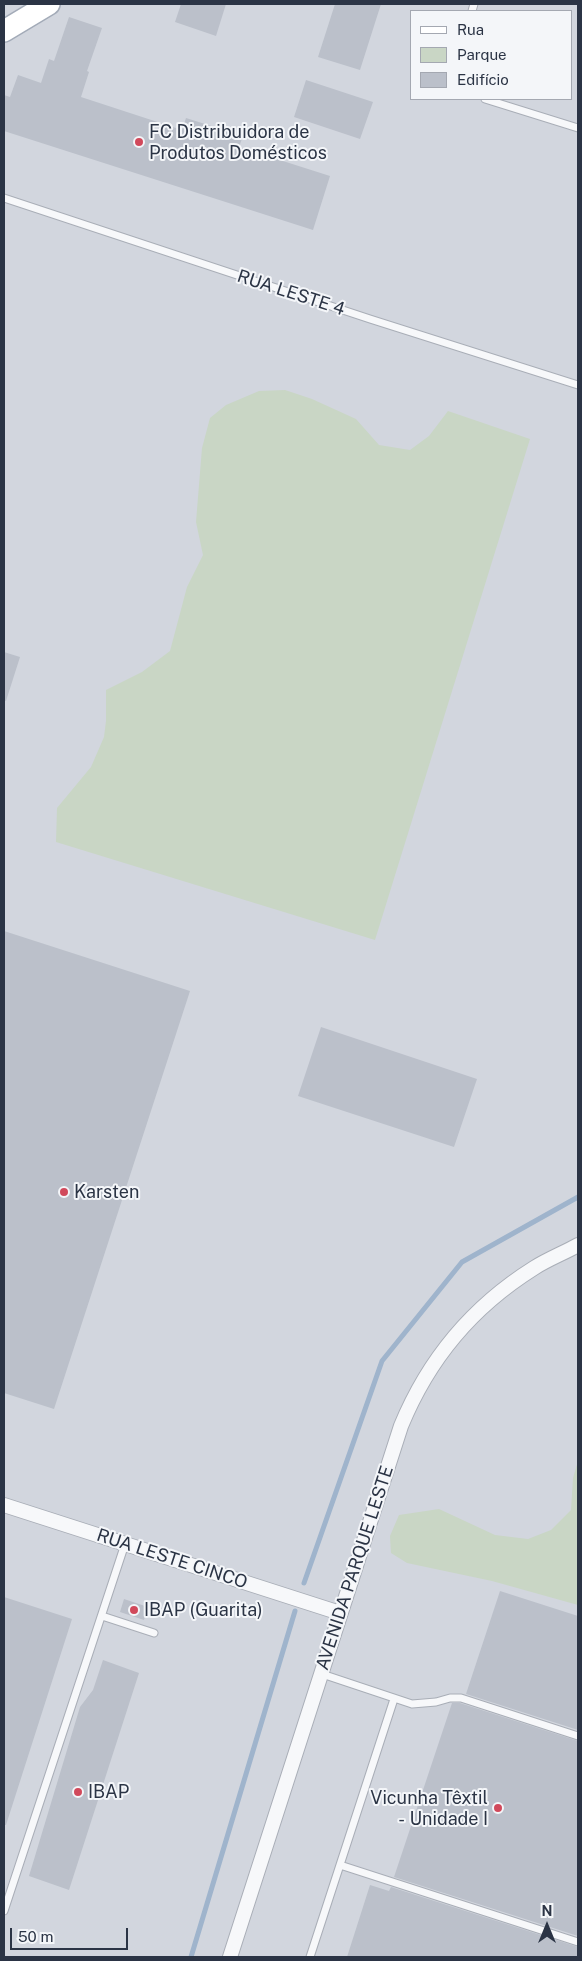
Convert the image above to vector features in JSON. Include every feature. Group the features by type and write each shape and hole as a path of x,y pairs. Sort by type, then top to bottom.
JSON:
{"main road":[{"path":"4,31 49,4"}],"street":[{"name":"AVENIDA PARQUE LESTE","path":"230,1957 409,1406 432,1364 454,1335 475,1313 535,1267 578,1245"},
{"name":"RUA LESTE CINCO","path":"4,1505 340,1614"}],"lane":[{"path":"488,100 578,128"},
{"name":"RUA LESTE 4","path":"4,198 578,385"},
{"path":"4,1911 125,1544"},
{"path":"102,1616 154,1633"},
{"path":"322,1674 412,1704 461,1698 578,1736"},
{"path":"310,1957 394,1699"},
{"path":"340,1865 578,1942"}],"shaded area":[{"path":"4,4 578,4 578,1957 4,1957"}],"green space":[{"path":"285,390 312,399 356,419 379,445 410,450 429,436 448,411 530,439 375,940 56,842 57,808 91,767 104,737 106,690 142,672 170,651 187,587 203,555 196,522 202,448 210,418 226,405 259,391"},
{"path":"578,1461 578,1605 492,1581 407,1563 391,1553 390,1536 399,1515 439,1509 495,1535 528,1539 551,1530 571,1510 573,1478"}],"building":[{"path":"181,4 226,4 216,36 175,22"},
{"path":"335,4 381,4 360,70 318,57"},
{"name":"FC Distribuidora de Produtos Domésticos","path":"69,17 102,28 87,71 89,72 81,97 182,130 186,118 243,136 239,147 330,176 313,230 4,131 4,95 10,97 18,75 41,83 49,59 54,61"},
{"path":"306,80 373,102 360,139 294,117"},
{"path":"4,652 20,657 6,701 4,700"},
{"name":"Karsten","path":"4,931 190,991 54,1409 4,1393"},
{"path":"321,1027 477,1079 454,1147 298,1096"},
{"path":"500,1591 578,1616 578,1730 466,1694"},
{"path":"4,1597 72,1619 6,1825 4,1825"},
{"name":"IBAP (Guarita)","path":"124,1599 148,1607 144,1620 120,1612"},
{"name":"IBAP","path":"103,1660 139,1673 69,1890 29,1876 80,1707 93,1690"},
{"name":"Vicunha Têxtil - Unidade I","path":"452,1703 460,1703 578,1741 578,1936 394,1877"},
{"path":"370,1885 389,1891 391,1887 578,1947 578,1957 347,1957"}],"waterway":[{"path":"304,1583 382,1361 462,1262 578,1197"},
{"path":"191,1957 295,1611"}],"place":[{"name":"FC Distribuidora de Produtos Domésticos","path":"139,142"},
{"name":"Karsten","path":"64,1192"},
{"name":"IBAP (Guarita)","path":"134,1610"},
{"name":"IBAP","path":"78,1792"},
{"name":"Vicunha Têxtil - Unidade I","path":"498,1808"}]}
